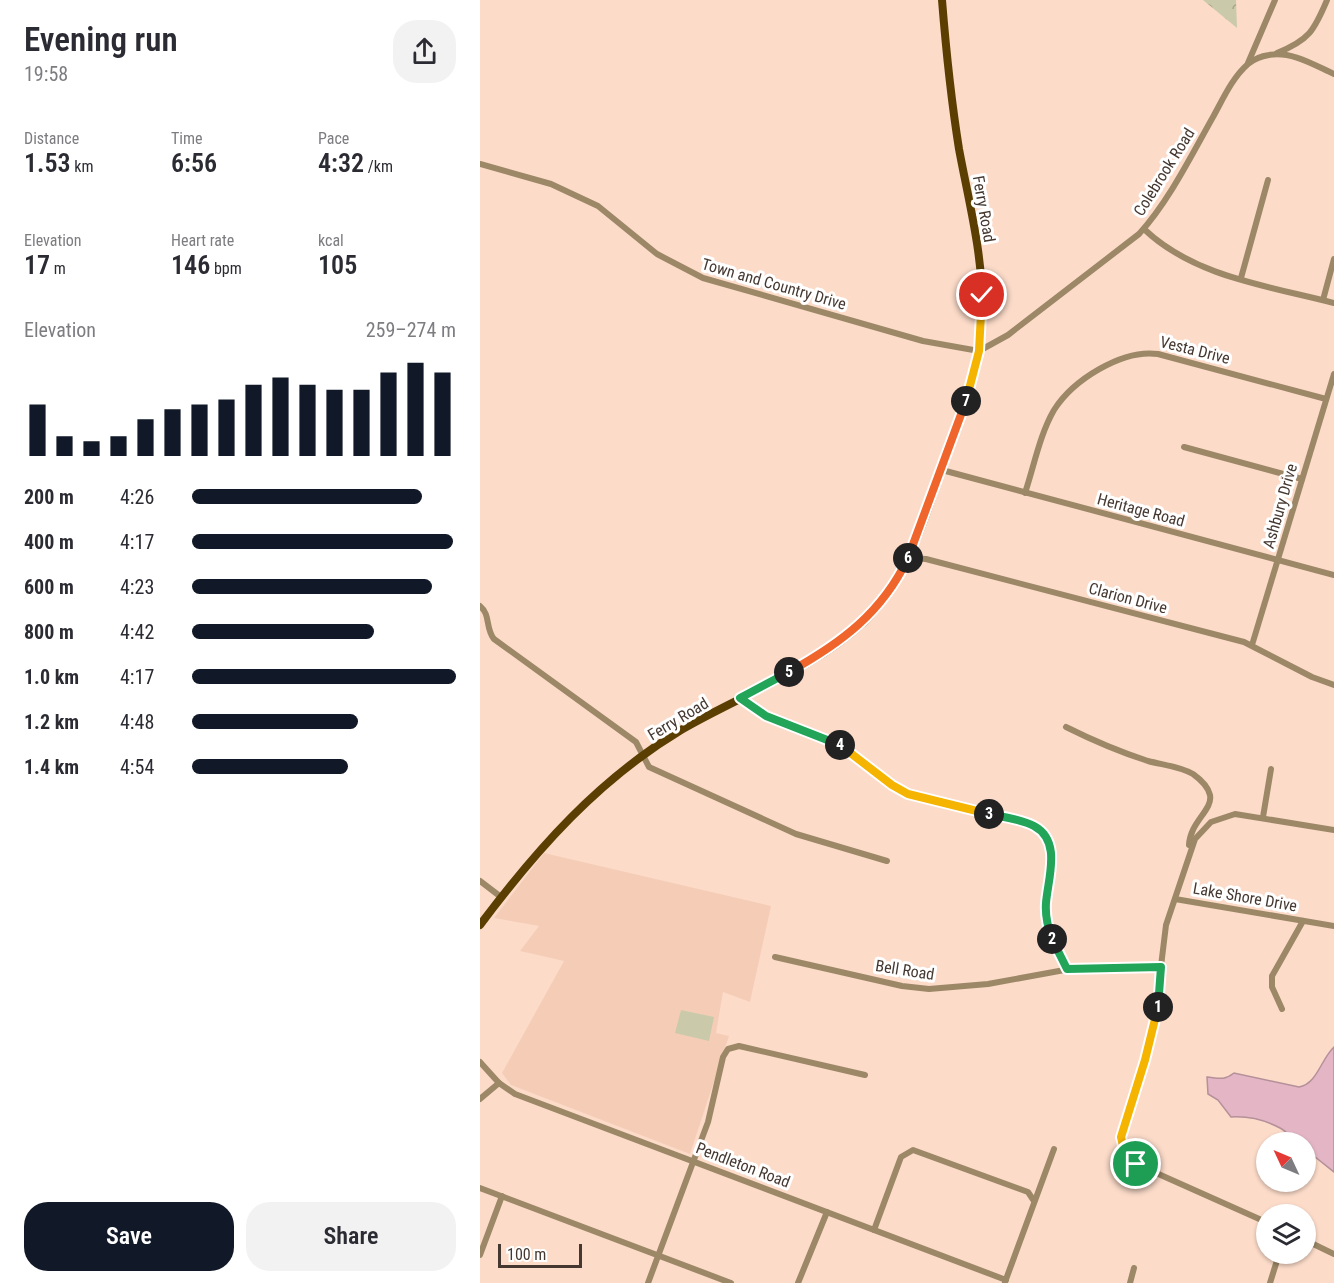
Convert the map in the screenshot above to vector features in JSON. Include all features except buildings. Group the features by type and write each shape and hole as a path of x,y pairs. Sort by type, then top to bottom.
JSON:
{"main road":[{"name":"Ferry Road","path":"480,925 531,859 581,805 643,756 681,730 848,636 886,597 908,558 970,388 979,351 982,313 981,277 953,111 942,0"}],"street":[{"name":"Colebrook Road","path":"979,351 1008,335 1128,245 1144,229 1186,163 1232,83 1248,64 1275,0"},
{"path":"1248,64 1300,43 1312,33 1327,0"},
{"path":"1275,54 1293,56 1334,74"},
{"name":"Town and Country Drive","path":"480,164 551,184 598,206 657,254 703,278 923,341 979,351"},
{"path":"1241,278 1268,180"},
{"path":"1144,229 1163,246 1185,260 1334,303"},
{"path":"1323,300 1334,259"},
{"name":"Vesta Drive","path":"1025,493 1055,409 1069,393 1108,363 1123,356 1140,353 1158,354 1326,399"},
{"name":"Ashbury Drive","path":"1252,645 1334,374"},
{"path":"1184,447 1302,479"},
{"name":"Heritage Road","path":"942,470 1334,575"},
{"name":"Clarion Drive","path":"908,558 926,559 1252,645 1312,677 1334,685"},
{"path":"480,606 486,612 489,631 494,639 636,742 646,764 655,771 796,834 887,861"},
{"path":"740,698 766,716 843,746 892,785 908,794 1037,827 1045,836 1051,852 1047,921 1056,950 1067,969"},
{"path":"1066,727 1144,759 1184,770 1200,780 1208,791 1210,801 1207,810 1191,830 1189,852"},
{"path":"1263,817 1271,769"},
{"path":"1174,899 1189,852 1200,832 1218,819 1235,814 1334,830"},
{"path":"480,881 501,897"},
{"name":"Lake Shore Drive","path":"1256,1218 1136,1164 1124,1150 1122,1131 1153,1032 1165,932 1174,899 1334,926"},
{"path":"1282,1009 1272,987 1272,976 1303,921"},
{"name":"Bell Road","path":"775,957 902,986 929,989 982,985 1067,969 1161,967"},
{"path":"648,1283 713,1106 723,1059 728,1049 739,1046 865,1076"},
{"name":"Pendleton Road","path":"480,1062 499,1083 515,1094 1005,1282"},
{"path":"480,1099 499,1083"},
{"path":"1005,1282 1054,1149"},
{"path":"874,1230 902,1157 913,1150 1028,1192 1034,1201"},
{"path":"480,1188 731,1283"},
{"path":"480,1255 502,1196"},
{"path":"798,1283 827,1212"},
{"path":"1316,1245 1334,1254"},
{"path":"1270,1283 1276,1264"},
{"path":"1130,1283 1134,1268"}],"shaded area":[{"path":"544,853 771,906 750,1002 723,992 716,1033 729,1036 690,1154 511,1085 502,1073 564,961 520,951 539,926 494,918"},
{"path":"1334,1047 1334,1172 1316,1158 1316,1132 1286,1132 1268,1123 1250,1118 1231,1117 1218,1100 1208,1094 1207,1077 1224,1078 1234,1073 1299,1087 1305,1085 1315,1076"}],"green space":[{"path":"1203,0 1236,0 1237,28"},
{"path":"681,1010 714,1017 709,1041 675,1033"}],"route":[{"path":"982,295 981,336 970,388 918,536 895,584 877,609 848,636 826,651 740,698 766,716 843,746 892,785 908,794 1037,827 1051,847 1046,902 1049,931 1056,950 1067,969 1161,967 1161,987 1153,1032 1121,1137 1124,1150 1136,1164"}]}
